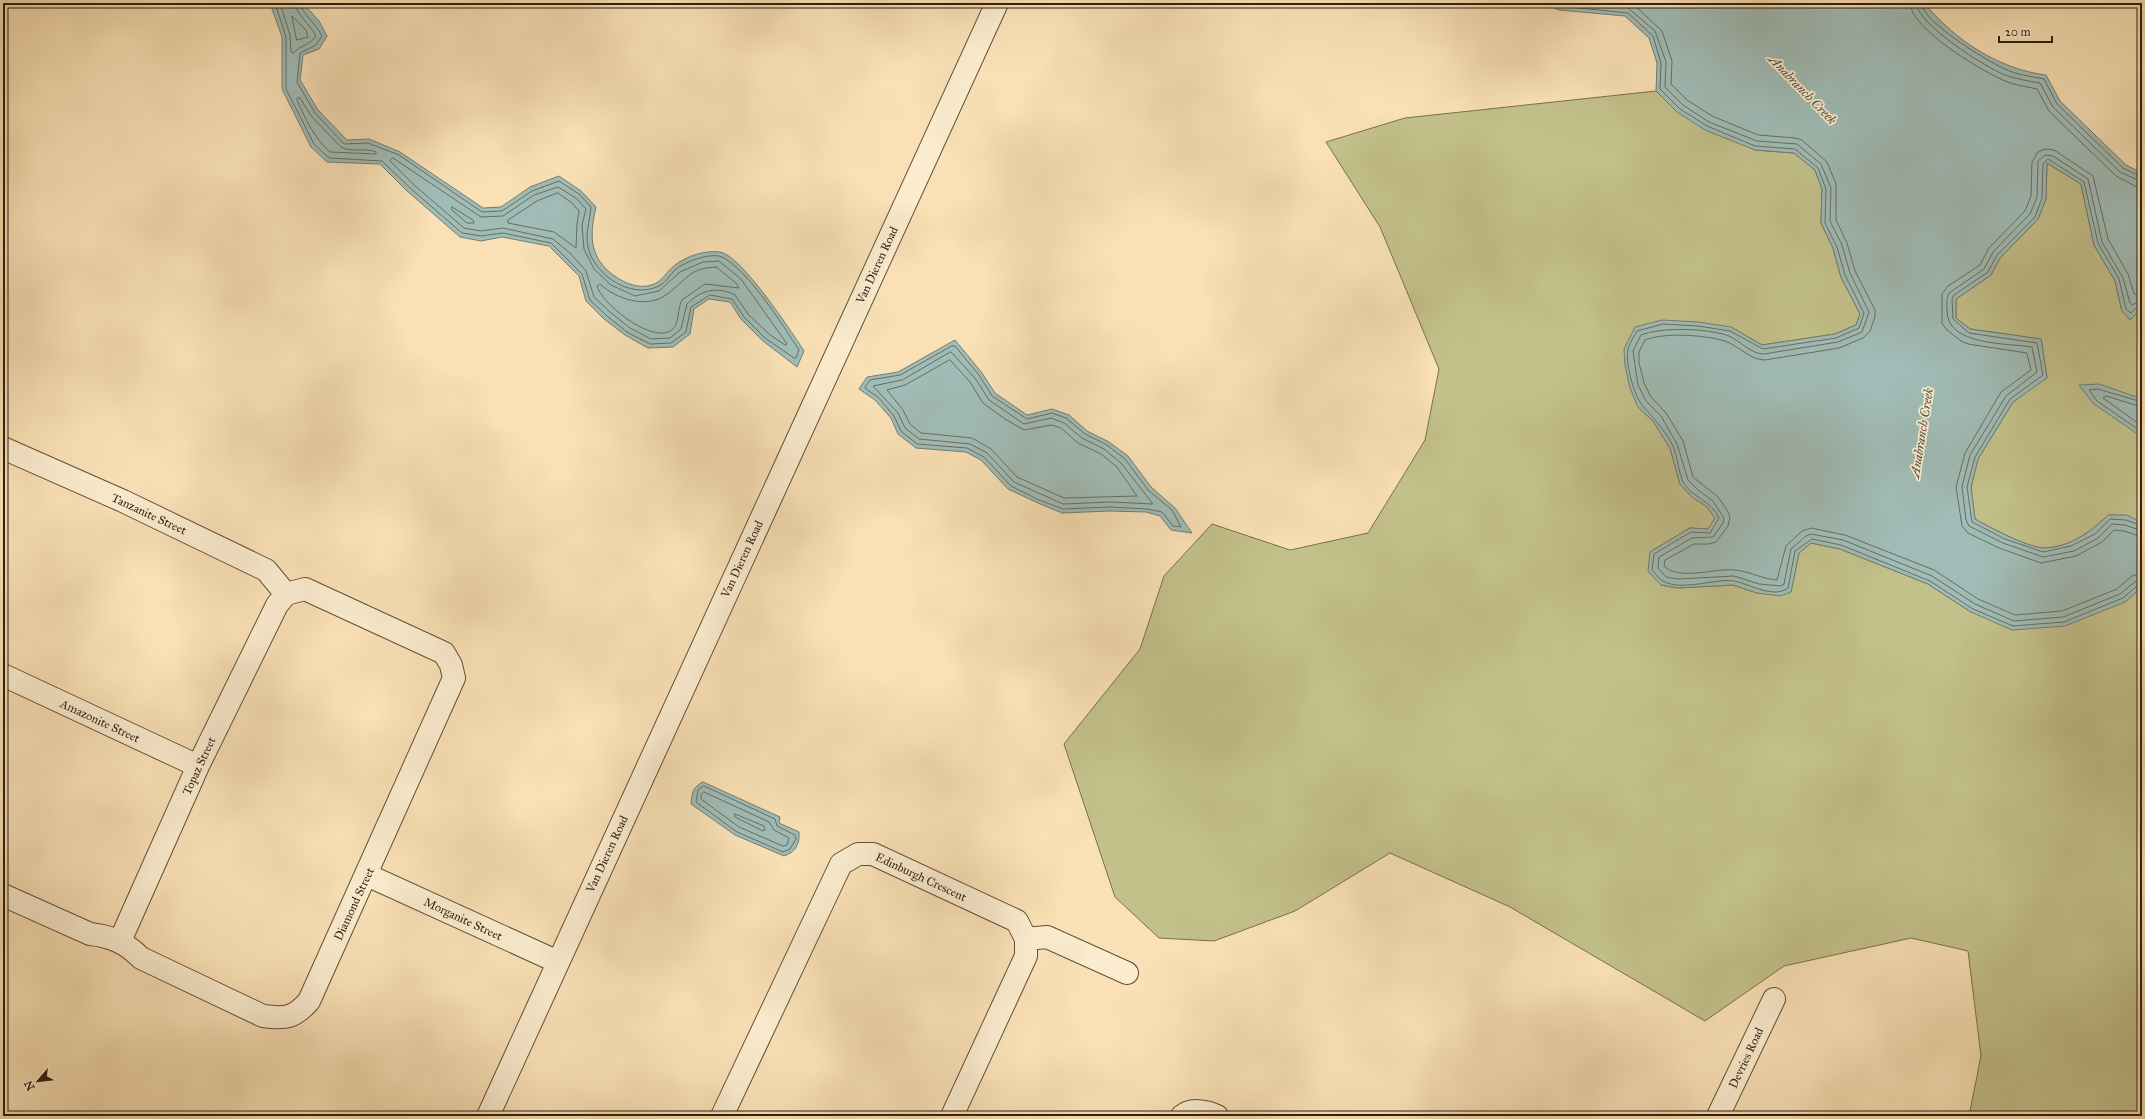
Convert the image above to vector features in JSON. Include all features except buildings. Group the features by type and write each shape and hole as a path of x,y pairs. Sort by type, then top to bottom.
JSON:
{"street":[{"name":"Van Dieren Road","path":"488,1116 997,3"},
{"name":"Tanzanite Street","path":"3,448 124,501 266,570 286,594"},
{"name":"Diamond Street","path":"3,895 90,934 105,935 120,941 132,949 141,958 263,1016 280,1018 298,1013 309,1000 368,875 454,678 451,665 444,654 305,589 286,594"},
{"name":"Topaz Street","path":"120,941 198,766 277,605 286,594"},
{"name":"Amazonite Street","path":"3,675 198,766"},
{"name":"Edinburgh Crescent","path":"722,1116 841,864 846,860 858,854 873,854 1017,921 1026,939"},
{"name":"Morganite Street","path":"368,875 558,962"},
{"path":"952,1116 1026,956 1026,939 1047,937 1127,974"},
{"name":"Devries Road","path":"1718,1116 1774,999"},
{"path":"1182,1116 1185,1113 1206,1111 1217,1116"}],"shaded area":[{"path":"1656,91 1677,112 1755,150 1794,153 1815,170 1822,189 1821,223 1833,248 1841,277 1860,314 1856,325 1835,334 1762,345 1731,327 1638,407 1653,421 1670,448 1680,484 1692,497 1707,507 1715,518 1708,529 1690,528 1650,552 1661,585 1678,588 1733,585 1757,593 1791,592 1799,553 1811,543 1840,549 1928,584 1971,612 2125,602 2142,587 2142,1116 1969,1116 1981,1056 1968,951 1911,938 1784,966 1705,1021 1510,907 1390,853 1295,911 1214,941 1159,938 1115,897 1064,744 1140,649 1164,576 1212,524 1290,550 1368,533 1425,440 1439,369 1380,227 1326,142 1405,118"},
{"path":"2047,163 2081,184 2094,245 2115,281 2122,311 2142,211 2142,523 2127,516 2108,515 2079,538 2062,545 2043,548 2028,545 1975,519 1971,487 1978,459 2013,402 2047,377 2041,339 1970,329 1956,318 1956,299 1991,275 2000,258 2038,219 2046,199"}],"water":[{"path":"270,3 303,3 319,21 327,36 319,49 303,55 300,80 318,110 347,140 369,139 400,152 483,208 501,207 530,187 559,176 581,191 596,207 592,240 596,255 606,269 617,278 630,284 644,286 658,282 675,265 696,254 720,252 729,256 752,279 765,295 804,351 797,367 763,341 741,319 730,302 709,299 694,309 690,334 673,347 648,348 625,335 604,319 586,301 579,276 549,246 502,237 481,241 460,237 406,190 380,164 327,162 311,147 282,89 282,37"},
{"name":"Anabranch Creek","path":"1542,3 1924,3 1949,29 1979,51 2011,66 2028,72 2046,75 2060,101 2126,165 2142,173 2140,310 2130,320 2122,311 2115,281 2094,245 2081,184 2047,163 2046,199 2038,219 2000,258 1991,275 1956,299 1956,318 1970,329 2041,339 2047,378 2013,402 1978,459 1971,487 1975,519 2019,541 2043,548 2062,545 2079,538 2108,515 2127,515 2142,523 2142,587 2125,602 2065,626 2012,630 1971,612 1928,584 1840,549 1811,543 1799,553 1791,592 1781,596 1757,593 1733,585 1678,588 1661,585 1648,571 1650,552 1690,528 1708,529 1715,518 1707,507 1692,497 1680,484 1670,448 1653,421 1638,407 1630,388 1625,366 1624,349 1635,327 1662,320 1698,322 1731,327 1762,345 1835,334 1856,325 1860,314 1841,277 1833,248 1821,223 1822,189 1815,170 1794,153 1755,150 1705,130 1677,112 1656,91 1657,63 1649,38 1625,16 1559,10"},
{"path":"955,340 982,373 995,393 1027,415 1052,409 1069,415 1087,431 1109,442 1128,456 1151,487 1175,508 1192,533 1171,530 1160,516 1146,512 1110,511 1062,513 1008,489 981,460 966,452 916,448 898,434 891,418 875,400 859,389 867,377 898,372"},
{"path":"2099,384 2142,399 2142,437 2094,404 2079,385"},
{"path":"703,782 780,817 779,823 799,832 799,841 794,850 784,856 735,835 691,804 694,790"}]}
